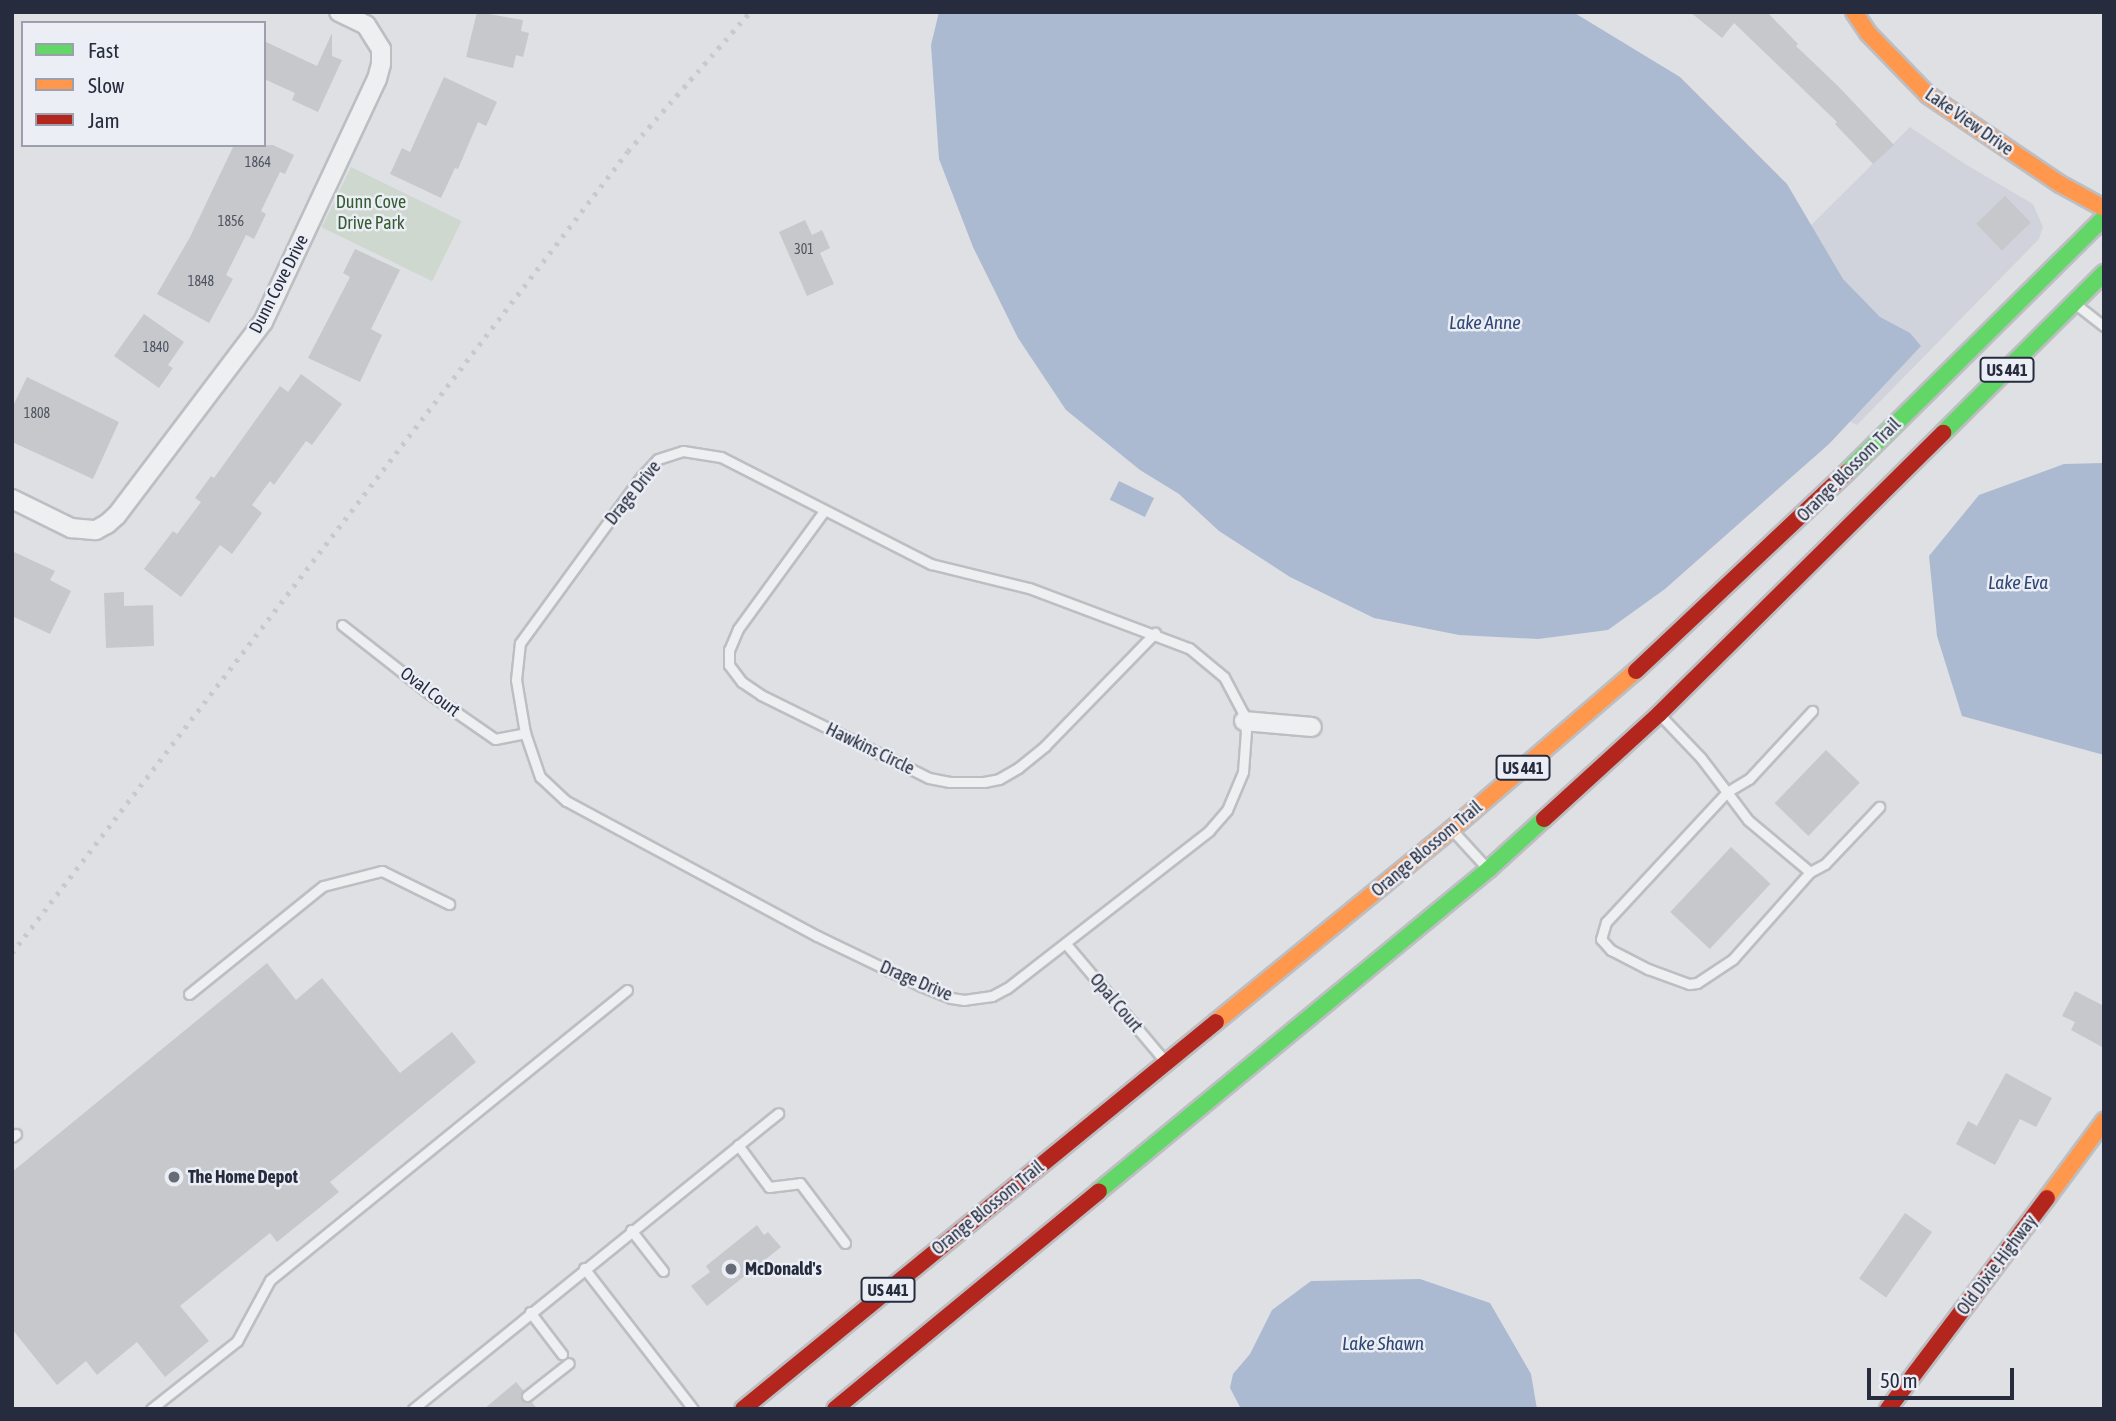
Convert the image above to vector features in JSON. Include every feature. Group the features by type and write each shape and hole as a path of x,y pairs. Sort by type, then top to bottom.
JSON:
{"main road":[{"name":"Lake View Drive","path":"1854,12 1868,33 1928,95 2060,184 2104,208"},
{"name":"Orange Blossom Trail","path":"743,1409 1452,829 1617,688 1719,596 2104,218"},
{"name":"US 441","path":"835,1409 1489,869 1659,714 2104,273"},
{"name":"Old Dixie Highway","path":"1888,1409 2104,1121"}],"street":[{"name":"Dunn Cove Drive","path":"12,499 71,528 96,530 107,524 117,515 263,322 377,79 381,64 381,50 366,25 339,12"},
{"path":"1244,721 1312,727"}],"lane":[{"path":"2074,303 2104,326"},
{"name":"Drage Drive","path":"683,451 720,457 824,511 942,568 1029,588 1155,633 1189,648 1210,662 1235,693 1244,721 1243,772 1233,799 1221,819 1066,944 992,996 978,999 951,998 817,936 566,801 540,777 525,733 516,680 520,643 642,476 658,459 683,451"},
{"name":"Hawkins Circle","path":"824,511 738,629 729,650 729,665 742,682 761,695 929,778 950,782 984,782 999,779 1018,768 1045,746 1155,633"},
{"name":"Oval Court","path":"342,625 430,694 495,739 525,733"},
{"path":"1812,711 1749,779 1727,792 1606,922 1601,939 1611,950 1675,981 1697,983 1733,958 1810,872 1825,864 1879,807"},
{"path":"1659,714 1701,758 1748,820 1810,872"},
{"path":"1452,829 1489,869"},
{"path":"188,994 323,886 382,871 449,904"},
{"name":"Opal Court","path":"1066,944 1166,1062"},
{"path":"151,1409 237,1341 270,1280 627,990"},
{"path":"417,1408 583,1268 778,1113"},
{"path":"737,1145 769,1187 800,1183 845,1243"},
{"path":"631,1230 663,1271"},
{"path":"583,1268 693,1409"},
{"path":"530,1312 562,1354"},
{"path":"527,1396 569,1363"}],"shaded area":[{"path":"1910,127 1965,164 2033,204 2043,227 2039,239 1857,425 1693,342"}],"green space":[{"name":"Dunn Cove Drive Park","path":"351,167 462,221 432,281 322,227"}],"water":[{"name":"Lake Anne","path":"939,12 1573,12 1680,77 1787,184 1843,279 1880,317 1910,333 1921,346 1829,444 1665,589 1608,630 1538,639 1459,635 1374,618 1290,577 1219,531 1179,494 1140,470 1066,410 1018,338 973,247 939,159 931,45"},
{"name":"Lake Eva","path":"2104,463 2104,755 1962,716 1937,636 1929,556 1979,495 2064,464"},
{"path":"1119,481 1154,498 1145,517 1110,500"},
{"name":"Lake Shawn","path":"1420,1279 1490,1303 1531,1374 1537,1409 1241,1409 1230,1388 1233,1374 1250,1354 1272,1310 1311,1281"}],"building":[{"path":"477,12 523,20 521,31 529,33 523,57 516,55 513,68 466,57"},
{"path":"1690,12 1767,12 1798,44 1796,46 1894,145 1873,164 1835,124 1837,122 1734,23 1722,38"},
{"path":"332,33 332,56 342,60 318,112 292,100 295,93 266,80 266,42 317,66"},
{"path":"444,77 497,102 486,126 478,122 458,169 455,168 441,198 390,174 402,148 410,152"},
{"path":"273,145 294,155 285,174 280,172 261,211 266,214 254,239 246,235 226,275 233,279 209,323 157,294 190,237 233,147"},
{"path":"2005,196 2031,223 2002,250 1976,224"},
{"path":"805,220 812,235 822,230 830,248 820,253 834,284 807,296 779,232"},
{"path":"355,249 400,270 371,329 382,335 360,382 308,358 350,277 343,273"},
{"path":"144,314 184,342 168,365 173,368 159,388 114,356"},
{"path":"301,374 342,404 312,445 306,441 274,485 270,481 252,505 262,513 232,554 220,545 181,597 144,569 173,531 177,534 201,502 195,498 211,476 214,478 280,386 288,392"},
{"path":"27,377 119,422 93,479 12,442 12,408"},
{"path":"12,551 55,571 50,580 71,591 50,634 12,616"},
{"path":"124,592 124,606 153,605 154,646 106,648 104,593"},
{"path":"1826,750 1860,783 1808,836 1775,803"},
{"path":"1731,847 1770,884 1710,949 1670,912"},
{"name":"The Home Depot","path":"267,963 296,1000 322,978 400,1073 452,1032 476,1062 330,1182 339,1192 277,1242 270,1233 180,1306 209,1341 165,1377 137,1342 97,1375 86,1361 57,1385 12,1329 12,1172"},
{"path":"2075,991 2104,1006 2104,1048 2071,1030 2075,1022 2062,1016"},
{"path":"2006,1073 2052,1098 2036,1127 2020,1119 1995,1165 1956,1144 1968,1121 1977,1126"},
{"path":"1905,1213 1932,1232 1886,1297 1859,1279"},
{"name":"McDonald's","path":"757,1225 764,1235 768,1232 781,1247 707,1306 691,1286 710,1272 706,1266"},
{"path":"516,1382 523,1390 522,1401 531,1401 537,1409 484,1409"}],"railway":[{"path":"12,953 628,151 750,12"}],"traffic: fast":[{"path":"1847,472 2104,218"},
{"path":"1943,433 2104,273"},
{"path":"1099,1191 1489,869 1544,819"}],"traffic: slow":[{"path":"1854,12 1868,33 1928,95 2060,184 2104,208"},
{"path":"1216,1022 1452,829 1636,671"},
{"path":"2047,1198 2104,1121"}],"traffic: jam":[{"path":"1544,819 1659,714 1943,433"},
{"path":"1636,671 1847,472"},
{"path":"743,1409 1216,1022"},
{"path":"835,1409 1099,1191"},
{"path":"1888,1409 2047,1198"}],"place":[{"name":"The Home Depot","path":"174,1177"},
{"name":"McDonald's","path":"731,1269"}]}
